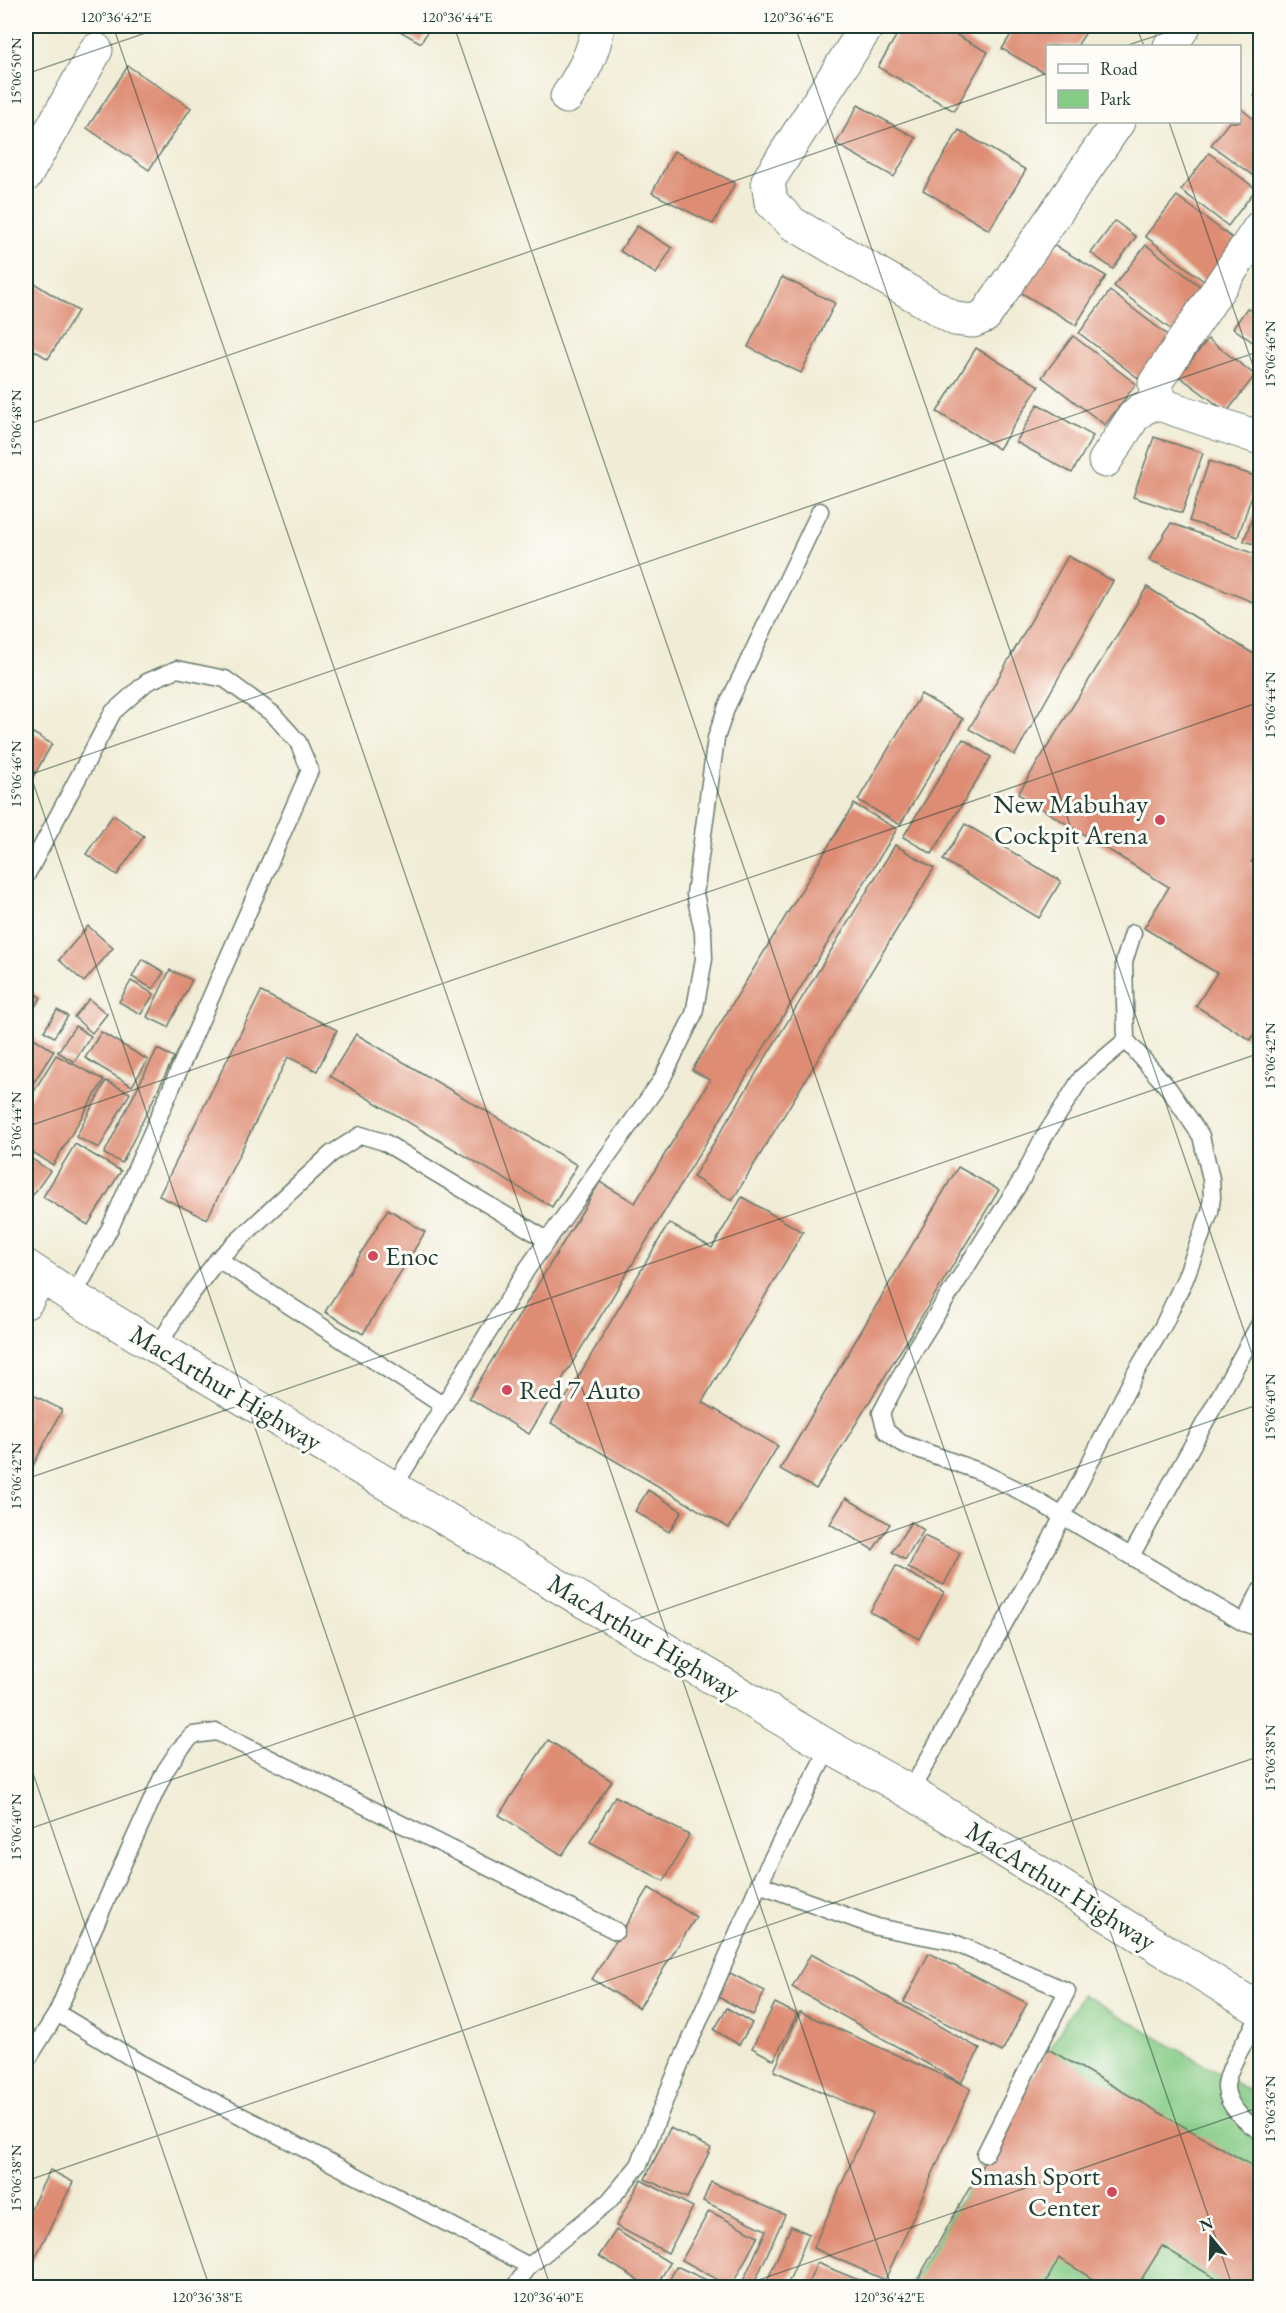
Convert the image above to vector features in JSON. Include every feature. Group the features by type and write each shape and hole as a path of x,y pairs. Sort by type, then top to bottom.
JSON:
{"main road":[{"path":"567,97 586,67 598,26"},
{"path":"867,26 768,181 771,202 792,224 955,319 973,321 985,316 1117,123"},
{"path":"1171,45 1184,26"},
{"path":"26,175 96,50"},
{"path":"1166,405 1156,393 1155,383 1260,227"},
{"path":"1105,461 1134,416 1142,409 1166,405 1260,438"},
{"name":"MacArthur Highway","path":"30,1282 74,1298 829,1747 910,1792 1260,2010"}],"lane":[{"path":"393,1488 527,1269 661,1080 694,1014 704,960 703,932 695,894 716,738 728,706 820,511"},
{"path":"26,876 113,712 147,682 177,669 225,680 273,714 298,742 310,770 111,1226 74,1298"},
{"path":"910,1792 1063,1515 1136,1372 1163,1326 1185,1280 1210,1212 1212,1179 1201,1136 1169,1089 1126,1040 1124,962 1133,933"},
{"path":"1126,1040 1082,1077 1041,1142 1022,1179 916,1347 881,1413 886,1431 901,1443 981,1472 1063,1515 1252,1626 1260,1591"},
{"path":"158,1347 182,1306 218,1259 331,1154 361,1135 384,1142 547,1240"},
{"path":"218,1259 444,1406"},
{"path":"1131,1556 1260,1323"},
{"path":"26,2062 57,2013 165,1771 179,1750 193,1735 217,1732 616,1931"},
{"path":"514,2288 529,2266 609,2201 639,2165 670,2087 759,1884 829,1747"},
{"path":"759,1884 876,1927 950,1941 1067,1991 985,2154"},
{"path":"57,2013 140,2063 529,2266"},
{"path":"1260,2016 1230,2072 1226,2088 1232,2106 1260,2131"}],"green space":[{"name":"Smash Sport Center","path":"1082,1994 1260,2097 1260,2287 908,2288"}],"building":[{"path":"391,26 431,26 421,43"},
{"path":"902,26 940,26 988,52 954,111 878,67"},
{"path":"1016,26 1090,26 1078,45 1046,45 1046,74 1002,49"},
{"path":"128,66 191,108 149,170 87,128"},
{"path":"1260,88 1260,100 1254,96"},
{"path":"858,105 916,138 894,177 836,144"},
{"path":"1241,109 1260,124 1259,180 1211,145 1228,123 1241,123"},
{"path":"959,130 1026,170 989,230 923,190"},
{"path":"674,151 735,183 713,224 652,193"},
{"path":"1209,153 1256,189 1228,226 1181,190"},
{"path":"1177,196 1240,244 1209,285 1145,236"},
{"path":"1115,221 1136,237 1113,269 1091,253"},
{"path":"637,226 672,248 656,274 620,251"},
{"path":"1049,242 1106,276 1076,325 1018,291"},
{"path":"1146,245 1209,293 1178,335 1114,286"},
{"path":"782,277 835,303 801,373 748,347"},
{"path":"26,278 78,311 48,359 26,345"},
{"path":"1110,291 1174,340 1142,381 1079,333"},
{"path":"1247,308 1259,317 1260,315 1260,347 1233,328"},
{"path":"1073,336 1136,384 1105,425 1042,377"},
{"path":"1208,339 1255,375 1227,412 1179,376"},
{"path":"976,348 1039,386 999,449 937,412"},
{"path":"1038,404 1093,436 1072,473 1016,442"},
{"path":"1154,437 1203,453 1182,513 1133,497"},
{"path":"1209,461 1258,477 1238,537 1189,521"},
{"path":"1260,495 1260,546 1244,541"},
{"path":"1171,523 1260,556 1260,605 1149,560"},
{"path":"1068,556 1113,581 1015,755 969,729"},
{"name":"New Mabuhay Cockpit Arena","path":"1147,587 1260,658 1260,847 1251,862 1260,868 1260,1024 1250,1040 1196,1006 1217,973 1144,928 1169,887 1018,794"},
{"path":"921,694 963,719 900,825 858,800"},
{"path":"26,729 52,744 26,789"},
{"path":"963,739 991,757 932,854 903,837"},
{"path":"854,804 897,829 529,1434 469,1398 600,1182 635,1203 710,1080 692,1070"},
{"path":"113,815 144,836 117,875 86,854"},
{"path":"965,824 1061,881 1039,918 943,860"},
{"path":"895,845 934,868 732,1201 693,1177"},
{"path":"88,926 113,948 84,982 59,960"},
{"path":"142,959 164,972 153,989 132,977"},
{"path":"170,970 192,980 168,1027 147,1017"},
{"path":"131,981 154,994 141,1014 119,1002"},
{"path":"29,989 41,998 26,1019 26,994"},
{"path":"261,992 337,1030 317,1071 288,1057 207,1219 159,1196"},
{"path":"89,999 107,1014 92,1033 74,1017"},
{"path":"57,1010 68,1016 54,1037 44,1031"},
{"path":"75,1026 91,1036 74,1062 58,1052"},
{"path":"101,1032 148,1060 132,1086 85,1058"},
{"path":"26,1033 54,1051 26,1094"},
{"path":"356,1034 577,1165 552,1207 330,1076"},
{"path":"157,1049 174,1057 122,1163 104,1154"},
{"path":"56,1055 104,1080 53,1165 26,1148 26,1104"},
{"path":"106,1081 130,1093 99,1148 76,1137"},
{"path":"75,1144 121,1171 88,1225 43,1197"},
{"path":"26,1155 50,1171 33,1195 26,1190"},
{"path":"958,1167 999,1190 816,1489 780,1469"},
{"path":"742,1197 803,1232 702,1402 778,1446 729,1528 551,1423 669,1223 712,1248"},
{"path":"388,1209 425,1232 363,1334 325,1312"},
{"path":"26,1391 62,1410 26,1479"},
{"path":"648,1490 682,1511 669,1532 635,1511"},
{"path":"846,1498 890,1524 873,1550 830,1524"},
{"path":"911,1522 924,1530 905,1560 892,1552"},
{"path":"924,1536 960,1553 944,1585 908,1568"},
{"path":"896,1566 944,1592 919,1639 870,1612"},
{"path":"548,1740 612,1781 562,1855 499,1815"},
{"path":"615,1796 689,1835 664,1881 590,1842"},
{"path":"649,1888 696,1917 639,2008 592,1979"},
{"path":"929,1953 1027,2003 1002,2052 904,2002"},
{"path":"811,1954 980,2049 961,2083 792,1987"},
{"path":"730,1973 765,1991 753,2015 718,1997"},
{"path":"775,2003 797,2014 774,2060 752,2048"},
{"path":"727,2008 752,2023 739,2045 714,2030"},
{"path":"800,2012 971,2088 885,2280 813,2248 873,2114 774,2071"},
{"name":"Smash Sport Center","path":"1048,2049 1260,2170 1260,2288 1231,2288 1162,2246 1136,2288 1107,2288 1059,2258 1043,2288 913,2288"},
{"path":"670,2128 711,2148 687,2198 645,2179"},
{"path":"50,2170 73,2182 26,2276 26,2218"},
{"path":"641,2180 693,2207 668,2253 616,2226"},
{"path":"711,2182 785,2215 752,2288 740,2288 766,2230 703,2201"},
{"path":"709,2211 758,2236 731,2287 682,2260"},
{"path":"791,2226 809,2234 786,2288 764,2288"},
{"path":"616,2230 670,2263 655,2288 651,2288 599,2256"},
{"path":"817,2263 876,2287 876,2288 806,2288"},
{"path":"676,2266 724,2288 666,2288"}],"place":[{"name":"New Mabuhay Cockpit Arena","path":"1160,820"},
{"name":"Enoc","path":"373,1256"},
{"name":"Red 7 Auto","path":"507,1390"},
{"name":"Smash Sport Center","path":"1112,2192"}]}
